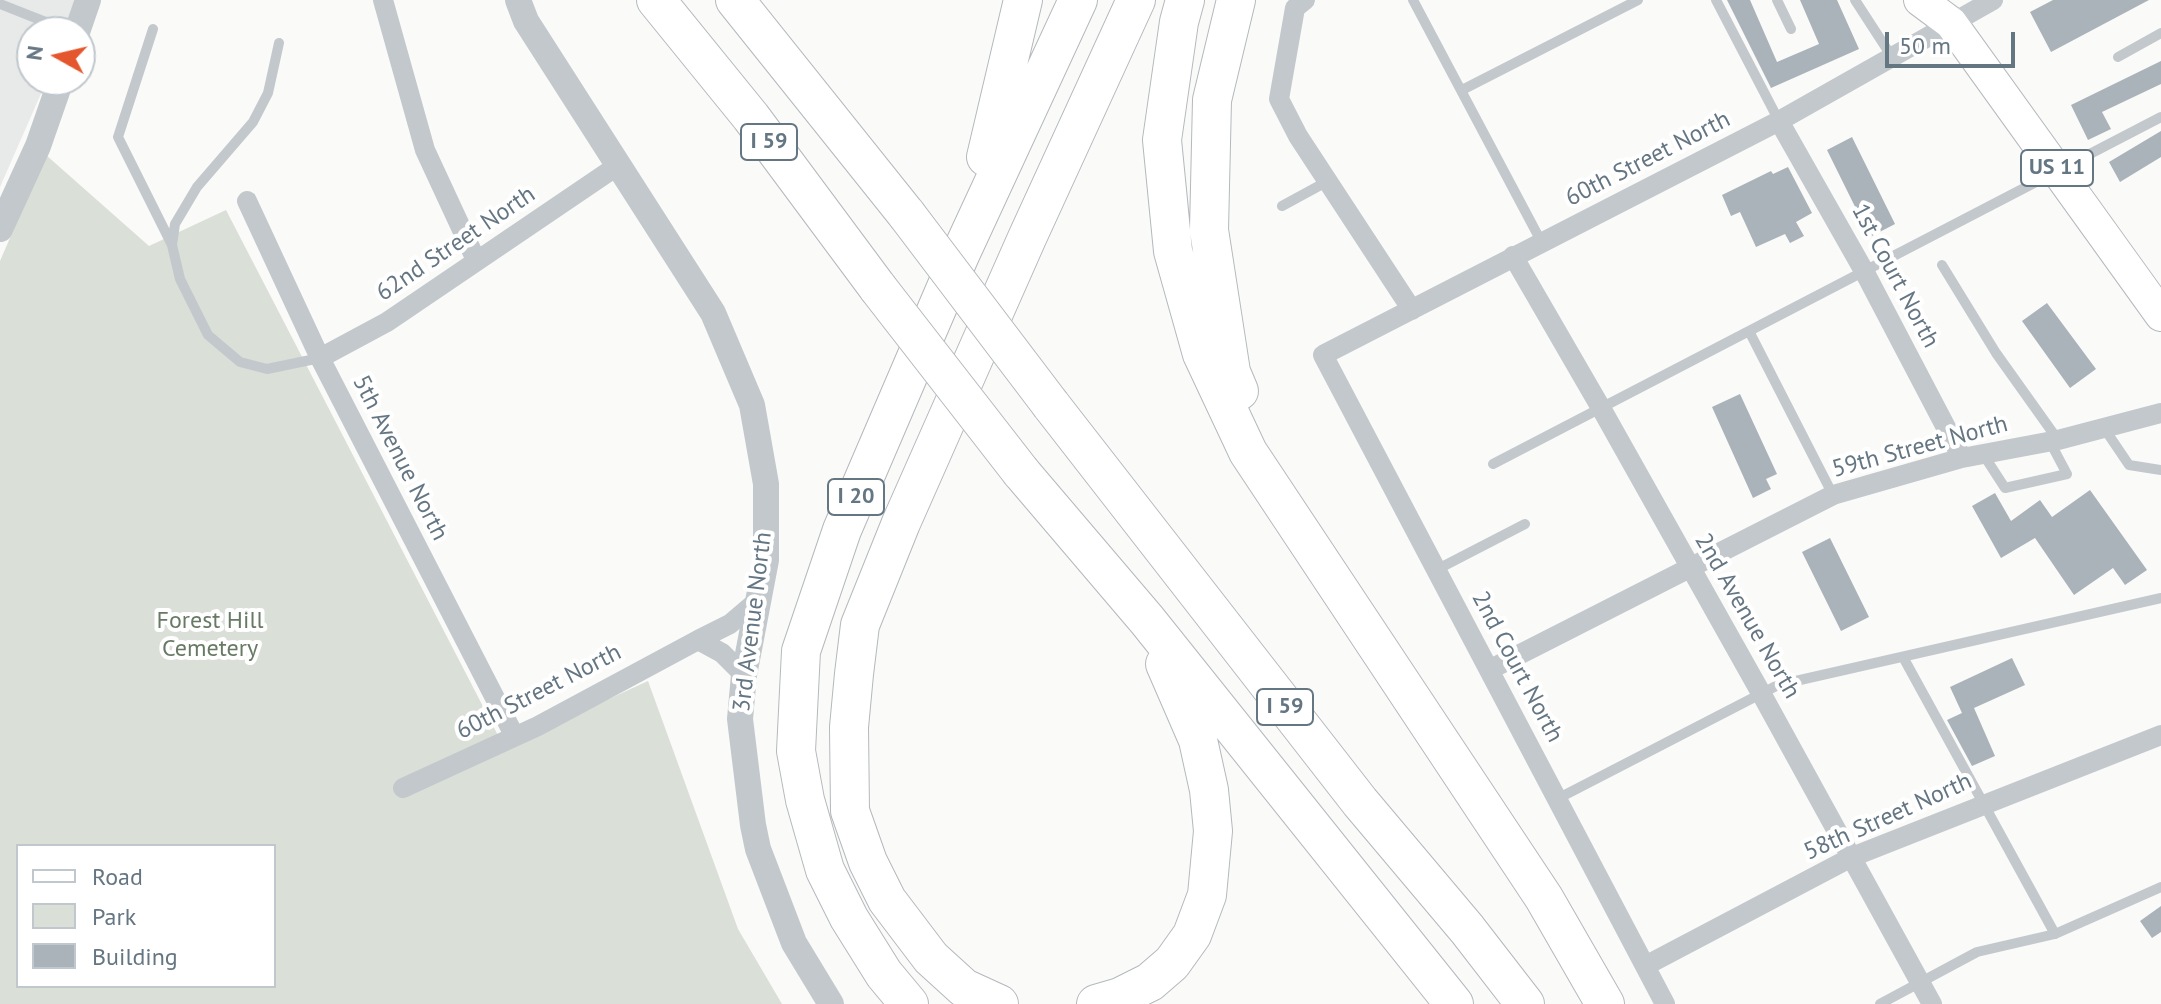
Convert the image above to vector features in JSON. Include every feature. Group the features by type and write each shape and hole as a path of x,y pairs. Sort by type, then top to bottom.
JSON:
{"highway":[{"name":"I 59","path":"656,0 751,117 878,288 1021,472 1147,620 1454,1004"},
{"name":"I 59","path":"735,0 907,215 1360,802 1467,929 1525,1004"},
{"path":"960,255 1023,0"},
{"name":"I 20","path":"909,1004 884,974 849,918 825,870 805,800 796,751 801,651 837,543 960,255 1078,0"},
{"path":"999,1004 964,988 931,958 887,900 868,862 850,811 849,727 860,625 901,523 1136,0"},
{"path":"1185,0 1162,140 1173,251 1202,354 1248,452 1535,885 1605,1004"},
{"path":"1236,0 1212,100 1209,230 1231,372 1293,519"},
{"path":"1096,1004 1120,997 1150,982 1172,963 1192,935 1207,895 1213,831 1209,790 1198,740 1147,620"}],"main road":[{"name":"US 11","path":"1920,0 1949,11 2161,315"}],"street":[{"path":"383,0 425,150 476,260"},
{"name":"3rd Avenue North","path":"518,0 526,21 713,313 752,405 766,484 766,560 744,675 740,719 758,849 794,943 831,1004"},
{"path":"1305,0 1295,8 1279,99 1298,136 1412,310"},
{"name":"60th Street North","path":"1323,355 1779,121 1892,57 1949,11 1993,0"},
{"path":"0,229 38,146 55,96"},
{"name":"1st Court North","path":"1779,121 1864,271 1962,458"},
{"name":"62nd Street North","path":"320,358 387,322 617,166"},
{"name":"5th Avenue North","path":"247,201 320,358 514,735"},
{"name":"2nd Avenue North","path":"1513,256 1761,693 1932,1004"},
{"name":"2nd Court North","path":"1323,355 1665,1004"},
{"name":"59th Street North","path":"1489,670 1833,495 1962,458 2054,441 2161,413"},
{"name":"60th Street North","path":"403,788 538,726 730,624 757,601"},
{"path":"698,640 722,653 744,675"},
{"name":"58th Street North","path":"1645,966 1852,857 2161,735"}],"lane":[{"path":"1413,0 1542,243"},
{"path":"1462,90 1638,0"},
{"path":"1716,0 1779,121"},
{"path":"1777,0 1791,29"},
{"path":"1855,0 1892,57"},
{"path":"0,4 32,16"},
{"path":"153,29 118,137 172,245 180,279 208,335 240,362 267,369 320,358"},
{"path":"2118,57 2161,33"},
{"path":"172,245 175,224 197,187 258,112 268,93 279,43"},
{"path":"1493,464 2161,117"},
{"path":"1282,206 1328,181"},
{"path":"1942,265 2054,441 2067,474 2005,488 1983,454"},
{"path":"1749,331 1833,495"},
{"path":"2104,428 2129,465 2161,470"},
{"path":"1436,570 1525,524"},
{"path":"1557,799 1778,685 2161,598"},
{"path":"1903,657 2055,934"},
{"path":"1880,1004 1977,952 2055,934 2161,887"}],"shaded area":[{"path":"0,0 81,0 74,16 16,16 16,96 40,96 0,187"}],"green space":[{"name":"Forest Hill Cemetery","path":"46,155 149,246 226,210 504,747 648,681 738,929 782,1004 0,1004 0,261"}],"building":[{"path":"1727,0 1750,0 1777,62 1819,44 1800,0 1837,0 1859,49 1771,88"},
{"path":"2053,0 2149,0 2051,52 2030,12"},
{"path":"2161,61 2161,84 2102,112 2111,129 2088,140 2071,105"},
{"path":"2161,131 2161,157 2120,182 2109,162"},
{"path":"1852,137 1895,224 1870,237 1827,150"},
{"path":"1788,167 1812,213 1796,222 1804,236 1790,243 1785,234 1756,247 1740,212 1731,216 1722,195 1771,171 1773,174"},
{"path":"2047,303 2096,369 2070,388 2022,321"},
{"path":"1740,394 1777,474 1766,479 1771,489 1753,498 1712,407"},
{"path":"2090,490 2147,570 2125,585 2113,568 2074,595 2035,538 2001,558 1972,506 1995,493 2011,521 2040,500 2052,517"},
{"path":"1830,538 1869,617 1841,631 1802,552"},
{"path":"2012,658 2025,685 1974,708 1995,756 1972,766 1947,720 1962,713 1950,687"},
{"path":"2161,906 2161,932 2152,938 2140,921"}]}
